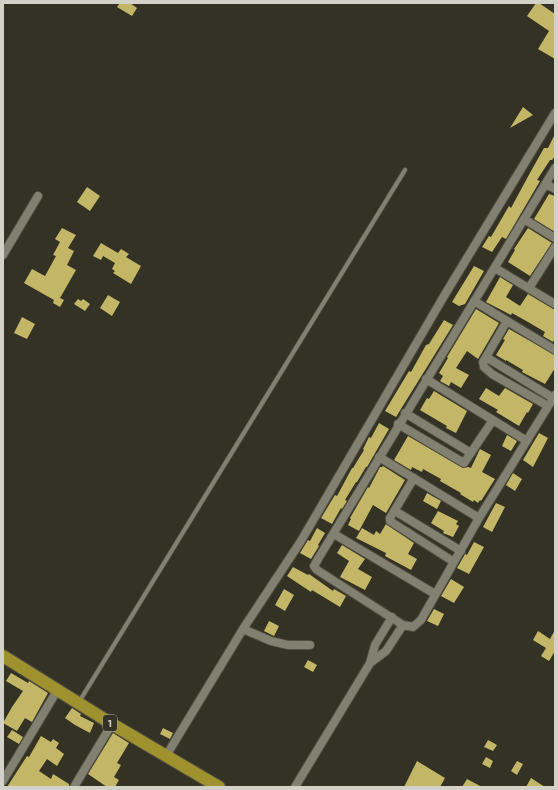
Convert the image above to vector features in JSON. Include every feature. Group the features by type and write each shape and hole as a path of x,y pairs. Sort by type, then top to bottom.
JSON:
{"highway":[{"name":"1","path":"3,656 112,724 219,787"}],"street":[{"path":"166,756 243,629 301,541 444,296 555,114"},
{"path":"486,357 554,397 479,518 421,620 413,626 403,625 392,616 316,570 314,566 398,424 555,168"},
{"path":"546,184 555,189"},
{"path":"3,255 38,196"},
{"path":"524,219 555,238"},
{"path":"529,288 555,247"},
{"path":"494,268 555,304"},
{"path":"474,301 555,350"},
{"path":"507,321 483,362 484,367 492,374 548,406"},
{"path":"426,379 527,441"},
{"path":"405,413 471,453"},
{"path":"398,424 463,462 466,462 493,420"},
{"path":"379,457 479,518"},
{"path":"414,478 390,518 390,521 454,562"},
{"path":"395,511 461,551"},
{"path":"334,534 435,594"},
{"path":"295,787 370,663 375,645 392,616"},
{"path":"370,663 386,650 403,625"},
{"path":"243,629 271,641 288,645 310,645"},
{"path":"3,781 58,689"},
{"path":"74,787 112,724"}],"lane":[{"path":"78,703 405,170"}],"building":[{"path":"120,3 130,3 137,8 132,16 117,7"},
{"path":"536,3 539,3 555,14 555,59 538,49 549,31 527,16"},
{"path":"523,107 533,115 510,128"},
{"path":"555,134 555,156 552,160 550,160 537,180 540,181 506,239 502,237 492,252 482,247 489,236 491,237 509,206 511,208 544,148 548,148"},
{"path":"87,187 100,196 90,211 77,202"},
{"path":"549,194 555,196 555,232 534,219"},
{"path":"62,228 76,235 68,248 74,251 67,265 76,270 60,298 64,300 60,307 53,303 54,300 24,283 32,269 45,276 56,256 53,255 60,242 55,239"},
{"path":"528,228 552,243 530,276 508,262 515,250 514,249"},
{"path":"101,243 118,253 121,249 129,254 126,257 141,266 131,284 113,273 115,271 112,269 115,263 103,256 101,260 93,256"},
{"path":"474,266 484,271 465,304 459,306 452,302"},
{"path":"500,277 513,285 506,297 520,306 528,294 555,310 555,338 553,342 543,336 545,332 512,313 511,315 486,302"},
{"path":"108,295 120,302 112,316 100,308"},
{"path":"78,299 81,301 83,299 90,304 85,311 74,304"},
{"path":"476,309 499,323 478,359 467,351 456,368 469,375 461,388 451,382 449,386 440,381 443,376 439,373"},
{"path":"22,317 35,324 27,339 14,333"},
{"path":"444,320 453,325 396,417 385,411 409,371 411,372 426,345 429,344"},
{"path":"509,329 555,355 555,368 545,384 522,372 523,370 496,355 505,340 503,339"},
{"path":"486,388 499,396 505,388 533,404 519,426 496,412 498,410 479,399"},
{"path":"434,391 467,411 456,433 420,410 427,398 429,399"},
{"path":"379,423 389,429 367,467 345,500 347,501 342,509 341,508 332,524 321,518 335,495 337,496 352,468 364,450 363,449 369,437 371,438"},
{"path":"539,433 548,438 533,467 523,460"},
{"path":"507,435 517,441 511,451 502,446"},
{"path":"408,436 463,468 471,468 480,449 491,455 482,472 495,479 481,501 480,500 478,503 474,500 473,502 440,481 441,479 423,469 422,472 412,467 411,470 394,460"},
{"path":"383,466 405,480 386,513 373,505 359,531 348,525 351,519 350,518 380,467"},
{"path":"513,473 522,479 515,491 506,485"},
{"path":"427,493 441,501 437,509 423,501"},
{"path":"496,503 505,507 492,532 483,527"},
{"path":"438,511 458,521 456,524 459,526 453,537 443,533 444,531 431,523"},
{"path":"386,524 414,543 408,554 417,559 411,570 385,556 386,553 356,538 362,528 374,535 376,531 380,534"},
{"path":"317,528 325,533 311,559 300,553 308,540 310,541"},
{"path":"474,542 484,547 469,574 457,568 465,554 467,555"},
{"path":"342,545 365,559 358,569 372,577 365,590 340,577 349,561 337,553"},
{"path":"293,567 308,575 309,574 333,591 334,589 346,596 340,607 312,590 311,592 287,576"},
{"path":"451,579 464,587 454,603 441,596"},
{"path":"284,589 294,595 285,611 275,605"},
{"path":"434,609 444,614 438,626 427,621"},
{"path":"269,621 279,626 274,636 264,631"},
{"path":"555,630 555,651 549,661 541,656 546,648 533,640 538,631 550,639"},
{"path":"308,660 317,665 313,672 304,667"},
{"path":"11,673 28,683 29,681 48,693 32,722 25,718 17,731 3,723 23,691 6,681"},
{"path":"72,708 81,714 80,716 94,723 90,733 65,718"},
{"path":"163,728 173,733 170,739 160,734"},
{"path":"12,730 23,737 19,744 7,737"},
{"path":"113,733 129,743 117,763 121,765 114,777 119,780 115,787 107,787 88,774"},
{"path":"41,736 51,742 53,739 59,743 56,748 64,754 57,766 47,759 39,771 51,779 53,774 69,784 69,787 7,787 27,756 29,757"},
{"path":"488,740 497,745 493,751 484,747"},
{"path":"486,757 493,761 490,768 482,764"},
{"path":"417,761 445,778 440,787 404,787"},
{"path":"517,761 523,764 517,775 511,771"},
{"path":"531,778 545,787 526,787"},
{"path":"467,779 482,787 462,787"}]}
